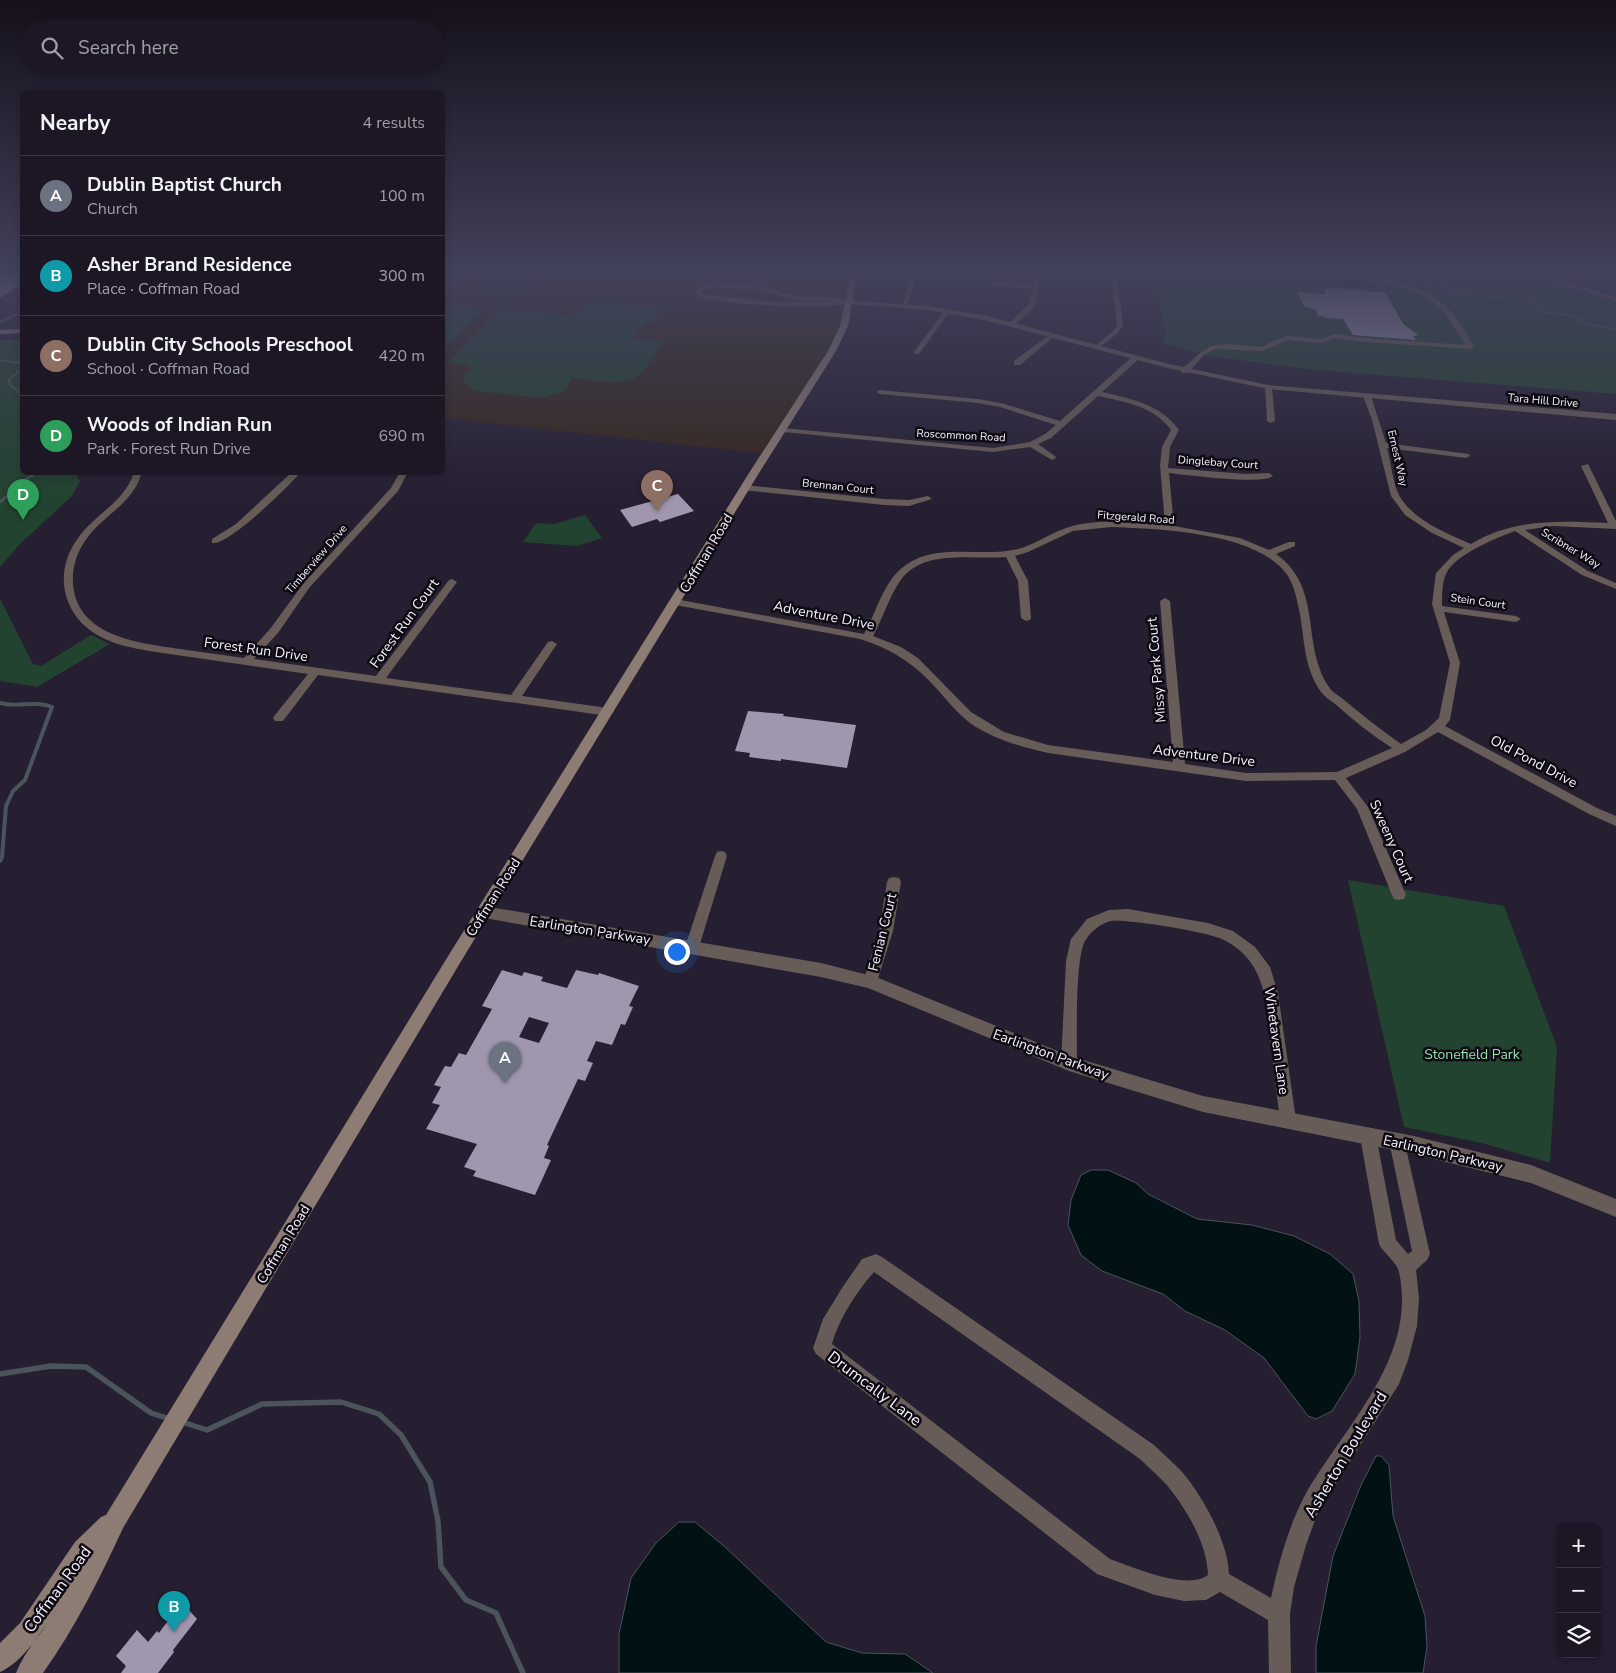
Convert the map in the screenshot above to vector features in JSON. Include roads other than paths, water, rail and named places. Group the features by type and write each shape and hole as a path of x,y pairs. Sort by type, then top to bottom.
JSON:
{"main road":[{"name":"Coffman Road","path":"28,1673 97,1559 115,1520 141,1476 484,912 745,488 834,349"},
{"name":"Coffman Road","path":"0,1660 28,1632 83,1550 115,1520"}],"street":[{"path":"916,353 919,349"},
{"path":"1016,363 1034,349"},
{"name":"Tara Hill Drive","path":"1104,349 1228,381 1268,387 1616,417"},
{"path":"1185,371 1209,349"},
{"name":"Roscommon Road","path":"783,430 974,449 1011,449 1032,444 1048,436 1136,358"},
{"path":"1268,387 1271,421"},
{"path":"880,392 978,401 1022,411 1061,424"},
{"path":"1097,393 1159,412 1169,420 1175,430 1166,447 1164,470 1170,530"},
{"name":"Ernest Way","path":"1367,396 1383,446 1395,496 1408,514 1470,548"},
{"path":"1032,444 1052,458"},
{"path":"1383,446 1466,456"},
{"path":"1438,727 1444,720 1455,663 1438,608 1441,572 1470,548 1516,528 1554,523 1615,526 1585,466"},
{"name":"Dinglebay Court","path":"1164,470 1246,478 1269,476"},
{"name":"Forest Run Drive","path":"137,475 135,484 128,494 100,518 80,541 67,570 68,594 75,609 97,630 135,645 608,712"},
{"path":"215,541 239,526 294,475"},
{"name":"Timberview Drive","path":"246,662 274,631 306,586 395,489 402,475"},
{"name":"Brennan Court","path":"745,488 884,502 909,503 928,499"},
{"name":"Fitzgerald Road","path":"868,638 893,581 913,564 935,557 959,554 1009,554 1033,547 1070,529 1096,524 1170,530 1229,538 1254,546 1270,554 1285,566 1296,581 1310,660 1324,688 1355,717 1400,749"},
{"name":"Scribner Way","path":"1516,528 1585,572 1616,586"},
{"path":"1270,554 1292,544"},
{"path":"1009,554 1023,581 1026,618"},
{"name":"Forest Run Court","path":"379,680 452,582"},
{"name":"Missy Park Court","path":"1166,601 1180,767"},
{"name":"Adventure Drive","path":"675,602 868,638 899,651 918,663 931,675 948,697 972,719 1006,738 1048,749 1246,777 1338,776 1400,749 1438,727"},
{"name":"Stein Court","path":"1438,608 1516,619"},
{"path":"514,699 552,644"},
{"path":"279,718 316,671"},
{"name":"Old Pond Drive","path":"1438,727 1616,821"},
{"name":"Sweeny Court","path":"1338,776 1362,807 1399,895"},
{"path":"692,946 721,856"},
{"name":"Fenian Court","path":"870,982 886,930 894,882"},
{"name":"Earlington Parkway","path":"484,912 692,946 821,970 870,982 1070,1063 1203,1104 1397,1142 1531,1174 1616,1208"},
{"name":"Winetavern Lane","path":"1070,1063 1073,961 1078,939 1092,923 1108,916 1128,915 1208,929 1228,935 1250,951 1265,971 1271,992 1288,1120"},
{"path":"1368,1136 1388,1244 1407,1266 1421,1254 1397,1142"},
{"name":"Drumcally Lane","path":"876,1264 924,1295 1147,1452 1180,1485 1208,1532 1218,1558 1219,1580 1206,1589 1191,1591 1144,1581 1104,1566 822,1348 824,1338 844,1300 868,1265 876,1264"},
{"name":"Asherton Boulevard","path":"1280,1673 1279,1615 1291,1561 1311,1505 1392,1377 1399,1360 1408,1326 1410,1298 1407,1266"},
{"path":"1219,1580 1279,1615"}],"waterway":[{"path":"0,360 20,363"},
{"path":"20,371 9,379 10,385 20,392"},
{"path":"0,502 23,481 33,475"},
{"path":"0,703 13,705 40,704 52,707 25,780 13,791 6,806 2,857 0,861"},
{"path":"0,1374 51,1366 86,1367 151,1413 170,1419"},
{"path":"182,1422 207,1430 262,1404 341,1402 379,1414 401,1435 430,1482 438,1521 441,1567 466,1600 496,1613 523,1673"}],"place":[{"name":"Dublin City Schools Preschool","path":"657,511"},
{"name":"Woods of Indian Run","path":"23,520"},
{"name":"Dublin Baptist Church","path":"505,1083"},
{"name":"Asher Brand Residence","path":"174,1632"}],"park label":[{"name":"Stonefield Park","path":"1472,1054"}]}
